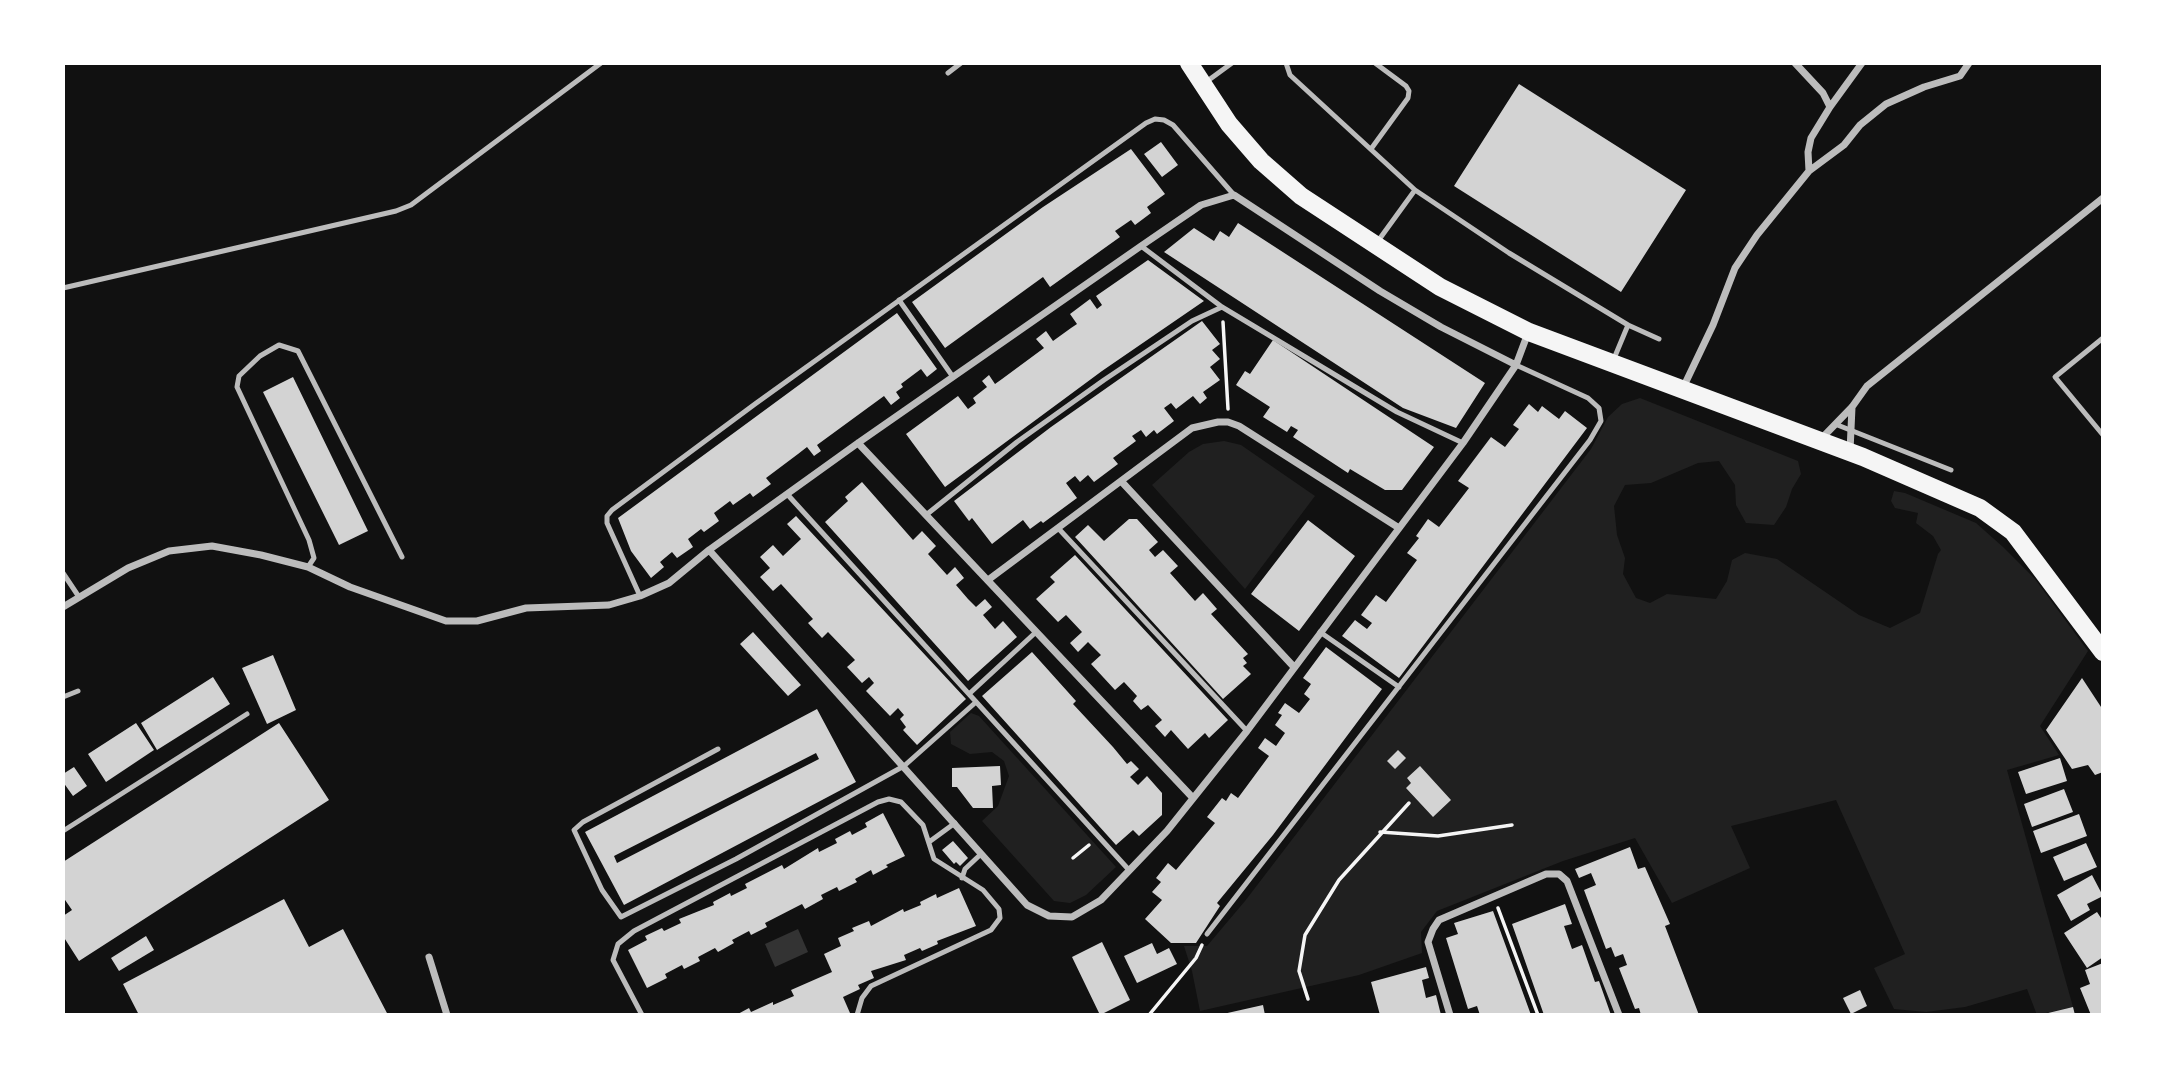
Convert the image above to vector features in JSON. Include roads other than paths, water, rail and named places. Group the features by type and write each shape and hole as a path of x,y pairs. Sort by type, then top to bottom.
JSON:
{"main road":[{"path":"1189,63 1229,124 1261,161 1301,195 1440,287 1529,332 1912,476 1980,508 2013,532 2103,652"}],"street":[{"path":"1795,63 1823,93 1830,107"},
{"path":"1808,171 1811,138 1862,63"},
{"path":"1682,390 1713,325 1735,268 1757,235 1808,171 1844,145 1860,125 1886,104 1924,87 1960,76 1969,63"},
{"path":"63,607 128,568 169,551 212,546 308,567 350,587 446,621 477,621 526,608 609,605 640,596 669,583 709,550 858,443 1201,205 1234,195 1380,291 1441,327 1516,365"},
{"path":"1818,441 1852,407 1867,386 2103,198"},
{"path":"709,550 1027,905 1049,916 1072,917 1101,900 1167,831 1247,731 1463,443 1516,365 1529,332"},
{"path":"1850,452 1852,407"},
{"path":"988,580 1192,428 1228,422 1399,528"},
{"path":"858,443 1193,798"},
{"path":"1121,481 1294,667"},
{"path":"1450,1015 1428,942 1433,929 1440,919 1546,874 1559,874 1567,881 1619,1015"},
{"path":"429,957 447,1015"}],"lane":[{"path":"63,288 396,211 411,205 601,63"},
{"path":"948,73 961,63"},
{"path":"1202,85 1232,63"},
{"path":"1286,63 1290,75 1415,190 1509,253 1628,325 1659,339"},
{"path":"1371,149 1408,98 1409,91 1375,63"},
{"path":"640,596 607,523 611,510 1135,131 1155,119 1173,125 1234,195"},
{"path":"1376,245 1415,190"},
{"path":"1141,246 1222,307 1397,412 1463,443"},
{"path":"899,300 953,377"},
{"path":"926,515 1017,442 1104,380 1192,321 1222,307"},
{"path":"1611,364 1628,325"},
{"path":"2103,338 2055,377 2103,435"},
{"path":"308,567 314,558 309,540 237,387 239,376 260,356 279,345 298,351 402,557"},
{"path":"1208,934 1590,440 1601,421 1599,408 1588,398 1516,365"},
{"path":"1835,424 1951,470"},
{"path":"787,494 1129,870"},
{"path":"1058,528 1247,731"},
{"path":"63,573 79,597"},
{"path":"969,694 1036,632"},
{"path":"1320,632 1399,687"},
{"path":"63,697 78,691"},
{"path":"718,749 583,822 574,830 602,890 621,916 736,859 904,766 976,702"},
{"path":"63,831 247,714"},
{"path":"642,1015 613,960 618,944 634,932 878,802 889,799 901,802 923,825 934,859 983,890 999,909 1000,918 991,930 871,986 862,998 857,1015"},
{"path":"929,842 954,823"},
{"path":"962,878 965,869 981,854"}]}
